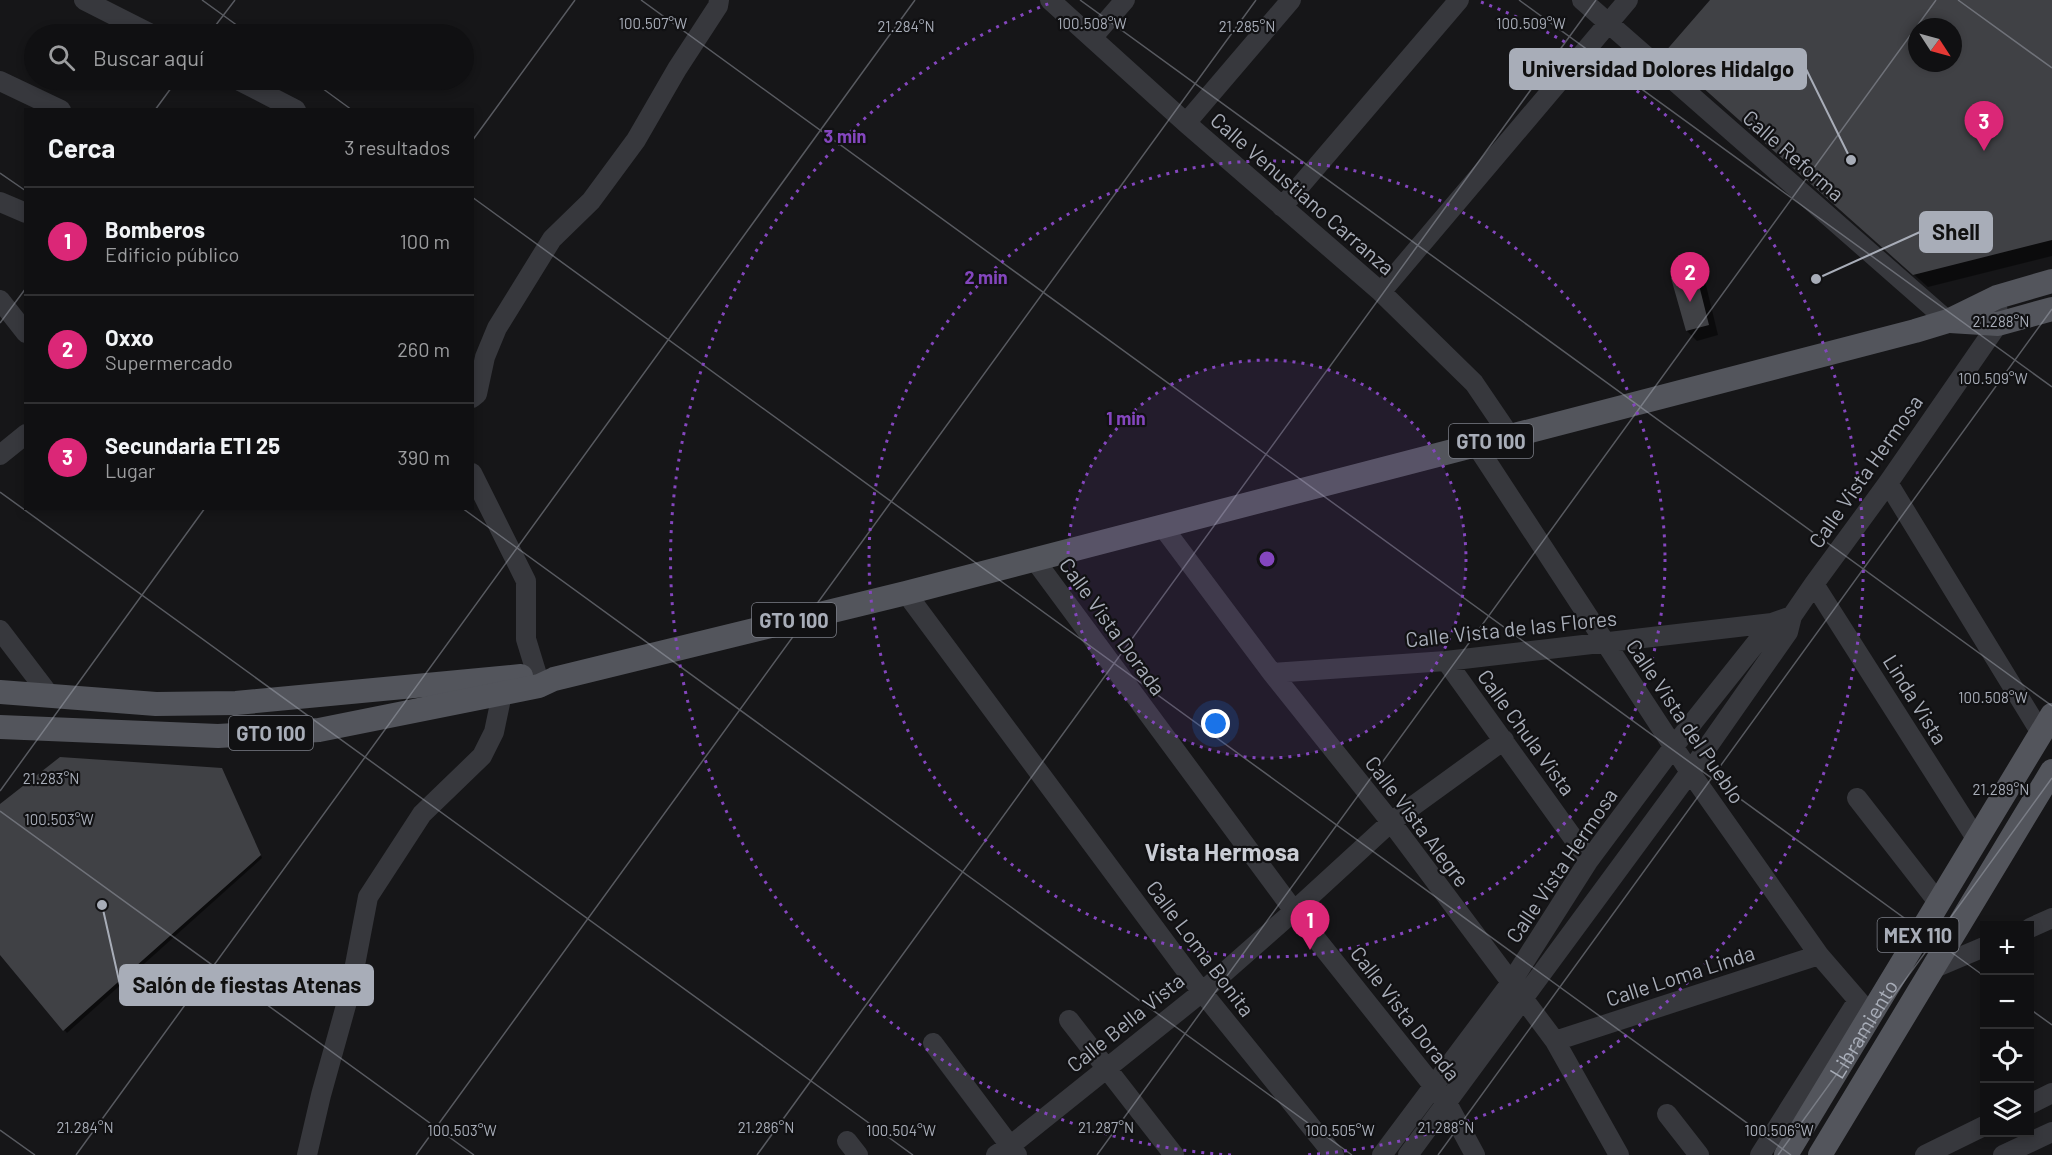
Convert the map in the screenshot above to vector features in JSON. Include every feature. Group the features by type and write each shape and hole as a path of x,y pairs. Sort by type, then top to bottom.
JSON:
{"main road":[{"name":"GTO 100","path":"0,727 218,736 319,730 502,694 543,680 906,592 1948,321 1997,297 2052,281"},
{"name":"GTO 100","path":"1948,321 1998,324 2052,309"},
{"name":"GTO 100","path":"0,692 156,704 236,703 543,680"},
{"name":"Libramiento","path":"1786,1155 1864,1007 1938,902 2047,724"},
{"name":"Libramiento","path":"1820,1155 2052,771"}],"street":[{"path":"84,0 131,24"},
{"path":"474,396 477,394 485,357 497,328 552,239 591,201 636,140 677,69 718,6 719,0"},
{"name":"Calle Venustiano Carranza","path":"1050,0 1186,123 1381,292 1474,383 1510,436"},
{"path":"1092,38 1125,0"},
{"path":"1186,123 1291,0"},
{"path":"1282,207 1459,0"},
{"name":"Calle Reforma","path":"1582,0 1948,321"},
{"path":"1381,292 1628,0"},
{"path":"0,81 57,108"},
{"path":"257,90 292,108"},
{"path":"0,202 24,212"},
{"path":"1997,297 1998,324"},
{"path":"0,300 24,330"},
{"name":"Calle Vista Hermosa","path":"1382,1155 1432,1086 1517,991 1690,772 1784,624 1888,483 1998,324"},
{"path":"0,454 24,436"},
{"name":"Calle Vista del Pueblo","path":"1476,445 1690,772 1819,956 1864,1007"},
{"path":"474,477 526,581 526,639 543,680"},
{"path":"1888,483 2047,724"},
{"name":"Calle Vista Alegre","path":"1162,526 1272,673 1391,822 1555,1041 1619,1155"},
{"name":"Calle Vista Dorada","path":"1034,559 1294,911 1447,1103 1475,1155"},
{"name":"Linda Vista","path":"1814,584 1977,840"},
{"name":"Calle Loma Bonita","path":"906,592 1202,992 1334,1155"},
{"name":"Calle Vista Hermosa","path":"1408,1155 1447,1103 1517,991 1589,860 1674,747 1784,624"},
{"name":"Calle Vista de las Flores","path":"1272,673 1446,661 1784,624"},
{"path":"0,630 51,697"},
{"name":"Calle Chula Vista","path":"1446,661 1589,860"},
{"path":"307,1155 350,991 368,897 422,814 482,756 494,732 502,694"},
{"name":"Calle Bella Vista","path":"1008,1152 1106,1068 1202,992 1391,822 1504,740"},
{"path":"1857,798 1938,902"},
{"path":"2034,926 2052,918"},
{"path":"1932,969 1980,949"},
{"name":"Calle Loma Linda","path":"1555,1041 1819,956"},
{"path":"1760,1155 1864,1007"},
{"path":"1069,1020 1174,1155"},
{"path":"933,1043 1008,1152"},
{"path":"2034,1102 2052,1093"},
{"path":"1667,1114 1700,1155"},
{"path":"1925,1155 1980,1128"},
{"path":"2003,1155 2052,1132"}],"building":[{"path":"1710,0 2052,0 2052,240 1913,275 1664,53"},
{"path":"1696,273 1709,325 1686,331 1671,278"},
{"path":"60,757 222,768 261,855 63,1031 0,955 0,804"}],"place":[{"name":"Secundaria ETI 25","path":"1984,151"},
{"name":"Universidad Dolores Hidalgo","path":"1851,160"},
{"name":"Shell","path":"1816,279"},
{"name":"Oxxo","path":"1690,302"},
{"name":"Salón de fiestas Atenas","path":"102,905"},
{"name":"Bomberos","path":"1310,950"}],"district":[{"name":"Vista Hermosa","path":"1222,851"}]}
